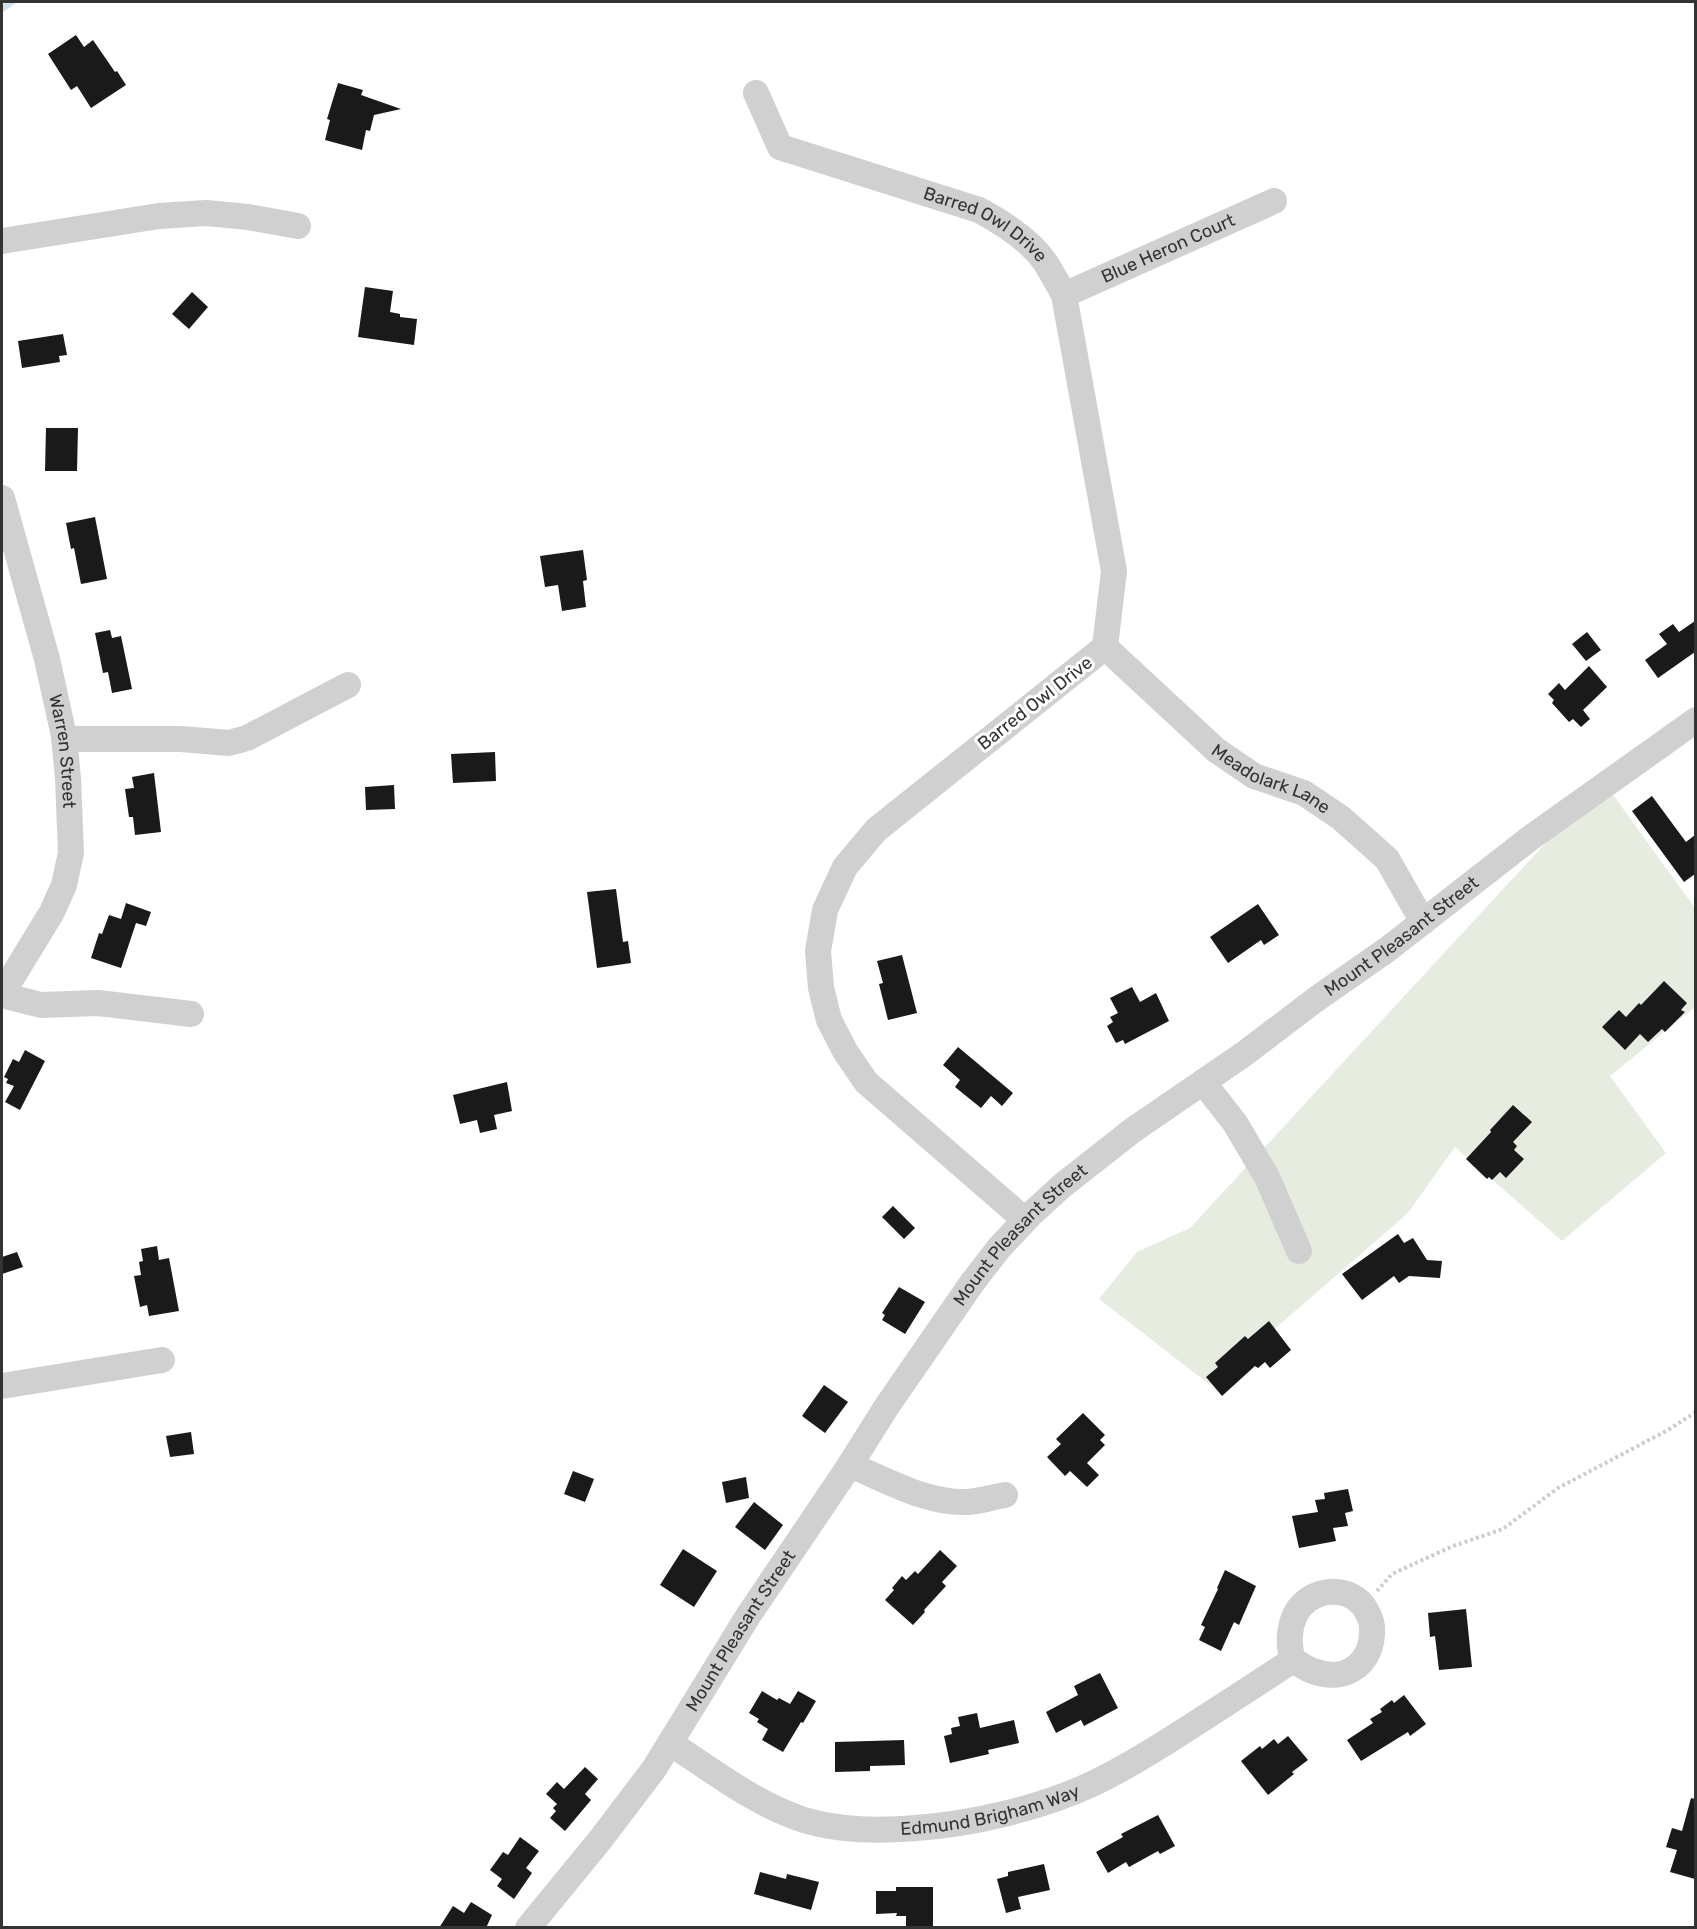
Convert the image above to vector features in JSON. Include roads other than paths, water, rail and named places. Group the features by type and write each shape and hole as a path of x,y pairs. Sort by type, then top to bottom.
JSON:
{"street":[{"name":"Barred Owl Drive","path":"756,93 780,147 979,210 1025,241 1045,261 1064,295 1114,571 1105,647 876,830 845,867 825,910 818,951 821,988 829,1020 844,1051 866,1082 1025,1220"},
{"name":"Blue Heron Court","path":"1064,295 1274,201"},
{"path":"2,241 159,216 206,213 248,217 298,226"},
{"name":"Warren Street","path":"2,498 47,659 64,740 71,853 64,885 46,923 2,995"},
{"name":"Meadolark Lane","path":"1105,647 1216,750 1254,776 1304,793 1341,818 1387,859 1423,921"},
{"path":"64,740 181,739 229,743 247,738 348,685"},
{"name":"Mount Pleasant Street","path":"528,1928 600,1840 654,1768 747,1616 850,1465 887,1406 972,1283 999,1248 1025,1220 1098,1157 1376,958 1538,832 1695,720"},
{"path":"2,995 41,1005 98,1003 191,1014"},
{"path":"1203,1082 1235,1123 1267,1178 1299,1251"},
{"path":"2,1386 162,1360"},
{"path":"850,1465 924,1496 943,1501 969,1502 1005,1495"},
{"path":"1332,1591 1350,1594 1364,1606 1372,1624 1372,1644 1365,1660 1351,1671 1334,1675 1313,1672 1293,1660 1289,1649 1290,1635 1294,1619 1302,1604 1315,1596 1332,1591"},
{"name":"Edmund Brigham Way","path":"670,1743 762,1802 804,1819 840,1829 886,1830 940,1827 998,1815 1052,1799 1091,1784 1143,1756 1293,1660"}],"waterway":[{"path":"2,9 12,2"}]}
